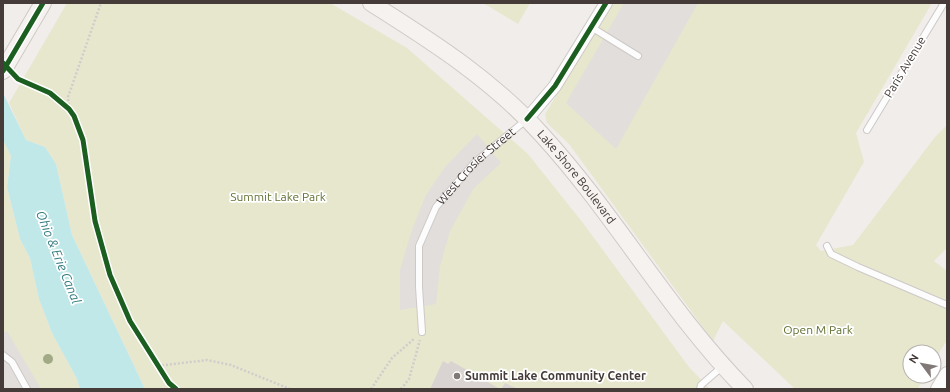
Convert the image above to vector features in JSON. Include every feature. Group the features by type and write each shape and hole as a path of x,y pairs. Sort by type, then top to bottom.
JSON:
{"main road":[{"path":"3,71 43,3"},
{"name":"Lake Shore Boulevard","path":"371,3 450,53 487,82 527,119 574,172 679,314 722,366 745,389"}],"street":[{"name":"West Crosier Street","path":"527,119 555,86 606,3"},
{"path":"938,389 947,374"}],"lane":[{"name":"Paris Avenue","path":"867,130 944,3"},
{"path":"591,27 638,56"},
{"name":"West Crosier Street","path":"422,332 419,287 419,246 436,207 474,163 527,119"},
{"path":"827,246 831,254 851,264 947,305"},
{"path":"3,355 12,362 26,389"},
{"path":"700,389 701,385 722,366"}],"path":[{"path":"70,111 68,97 101,3"},
{"path":"60,101 70,111"},
{"path":"371,389 392,358 422,332"},
{"path":"402,389 409,379 422,332"},
{"path":"154,360 162,372"},
{"path":"158,366 207,360 231,365 290,389"}],"green space":[{"name":"Summit Lake Park","path":"67,3 330,3 407,48 528,154 583,223 689,367 710,389 145,389 72,235 56,164 45,147 26,140 9,103"},
{"path":"483,3 530,3 518,24"},
{"name":"Open M Park","path":"613,3 932,3 856,133 864,162 816,245 821,251 853,245 935,137 947,125 947,248 934,261 947,271 947,340 942,348 942,344 902,344 902,384 921,384 918,389 795,389 723,321 713,341 569,144 547,123 545,114"},
{"path":"3,140 11,156 7,187 20,239 30,258 39,299 52,333 77,379 80,389 3,389"}],"shaded area":[{"path":"624,3 698,3 616,149 566,103"},
{"path":"477,134 501,163 474,188 450,231 440,266 436,304 400,310 400,270 412,230 426,195 445,167"},
{"path":"7,331 41,389 3,389 3,333"}],"water":[{"name":"Ohio & Erie Canal","path":"3,93 26,140 45,147 56,164 72,235 145,389 80,389 77,379 52,333 39,299 30,258 20,239 7,187 11,156 3,140"}],"building":[{"name":"Summit Lake Community Center","path":"443,361 448,364 451,361 500,389 430,389"},
{"name":"Summit Lake Community Center","path":"505,383 518,389 501,389"}],"cycle path":[{"path":"3,71 43,3"},
{"path":"527,119 555,86 606,3"},
{"path":"3,63 18,79 50,93 69,109 74,116 83,140 95,221 110,275 130,321 169,383 176,389"}],"place":[{"name":"Summit Lake Community Center","path":"457,376"}]}
